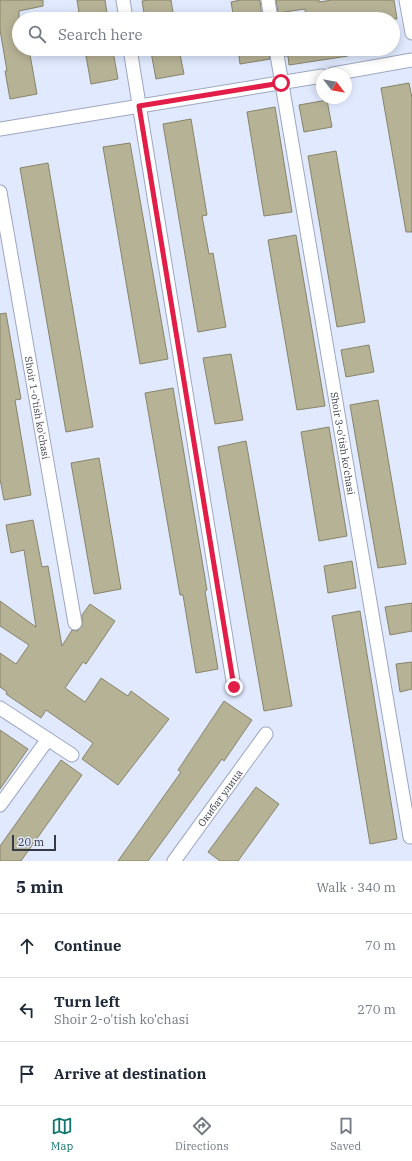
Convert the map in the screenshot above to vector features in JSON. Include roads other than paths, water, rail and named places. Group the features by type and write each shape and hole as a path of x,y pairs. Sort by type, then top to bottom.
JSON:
{"street":[{"path":"123,0 125,12"},
{"path":"268,0 270,12"},
{"path":"406,0 412,33"},
{"path":"131,56 234,687"},
{"name":"Shoir 3-o'tish ko'chasi","path":"277,56 410,837"},
{"path":"352,71 412,60"},
{"path":"0,129 316,77"},
{"name":"Shoir 1-o'tish ko'chasi","path":"0,192 75,623"},
{"path":"0,708 72,755"},
{"name":"Окибат улица","path":"174,861 266,734"},
{"path":"0,805 48,739"}]}
